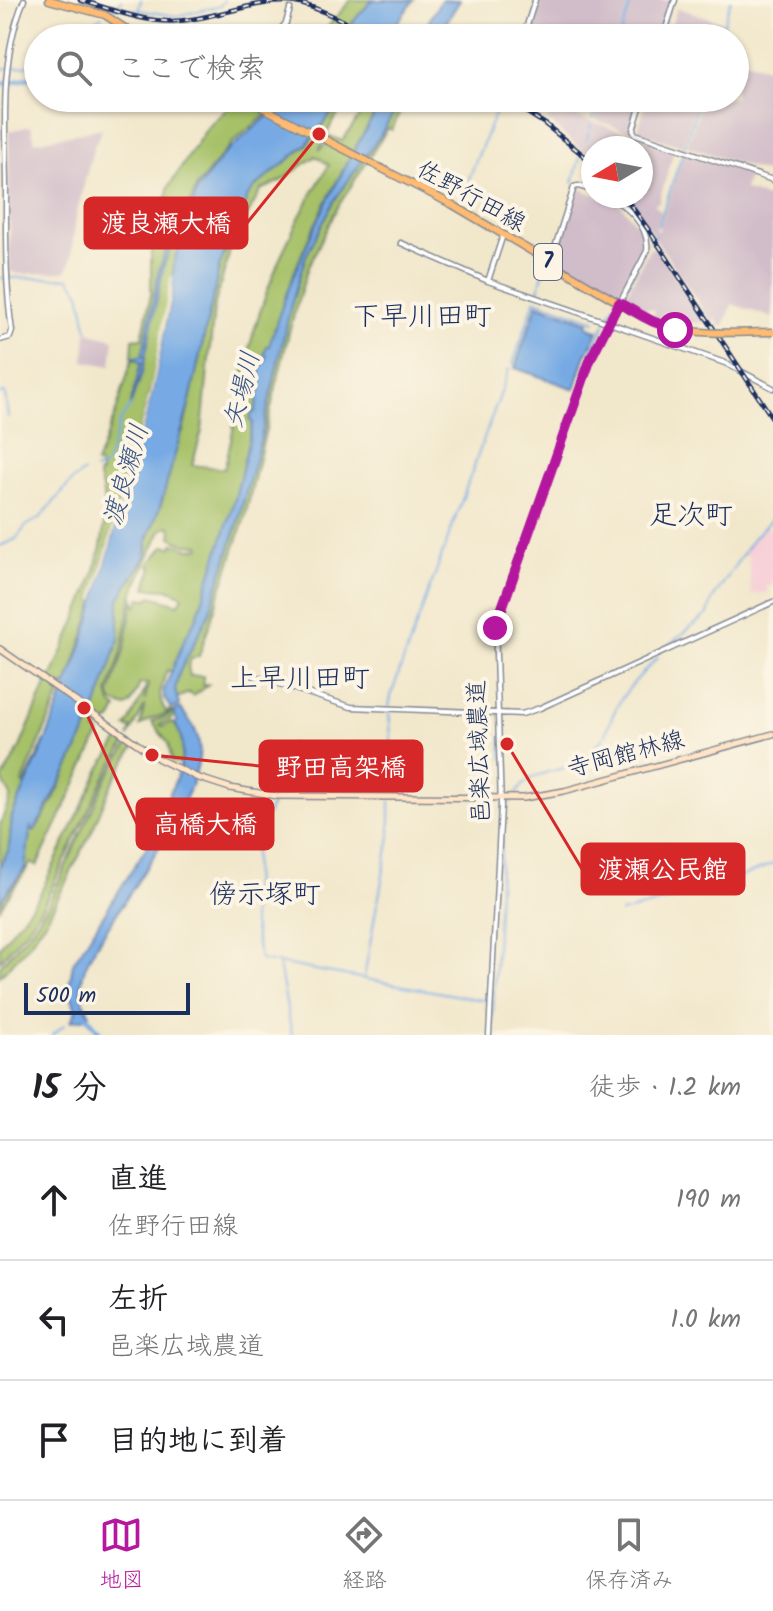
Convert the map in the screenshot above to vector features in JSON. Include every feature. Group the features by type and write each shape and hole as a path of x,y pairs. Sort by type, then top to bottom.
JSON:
{"main road":[{"path":"49,0 105,15 119,24"},
{"path":"62,0 116,18 124,24"},
{"name":"佐野行田線","path":"272,112 422,187 620,302"},
{"name":"佐野行田線","path":"279,112 400,176"},
{"name":"佐野行田線","path":"422,187 660,325 682,331 773,330"},
{"name":"寺岡館林線","path":"2,651 172,766 238,790 293,797 501,799 552,794 773,734"}],"street":[{"path":"0,340 10,337 12,333 3,235 4,72 11,30 24,0"},
{"path":"527,24 535,0"},
{"path":"668,24 676,0"},
{"path":"285,24 290,9"},
{"path":"641,112 636,129 638,133 773,177"},
{"path":"551,260 574,187 581,187"},
{"name":"邑楽広域農道","path":"489,1035 501,799 494,638 496,620 591,358 647,251 644,230 626,208"},
{"path":"488,281 503,235"},
{"path":"401,243 488,281 725,363 773,388"},
{"path":"254,676 351,707 498,714 535,711 773,602"}],"shaded area":[{"path":"538,0 630,0 622,24 530,24"},
{"path":"632,0 674,0 666,24 624,24"},
{"path":"677,8 722,22 721,24 672,24"},
{"path":"749,62 773,70 773,165 769,174 687,146 698,112 749,112"},
{"path":"550,112 565,112 634,136 581,136 581,150 548,121"},
{"path":"598,112 637,112 631,132 595,120"},
{"path":"643,112 693,112 682,146 640,133 638,129"},
{"path":"31,126 35,142 103,128 94,145 76,216 70,265 65,272 19,274 10,271 9,131"},
{"path":"653,143 674,150 659,202 654,204 661,211 656,227 658,232 684,153 749,174 744,190 773,200 773,318 732,304 724,326 717,326 719,323 715,319 713,321 745,372 635,208 653,208"},
{"path":"578,188 581,189 581,208 624,208 644,234 647,245 636,271 619,295 553,257"},
{"path":"655,246 705,323 669,322 653,316 655,310 648,308 646,311 624,299 650,248 653,250"},
{"path":"87,332 114,339 111,366 84,361"},
{"path":"764,526 773,530 773,586 767,586 767,593 751,594 748,555 742,555"}],"green space":[{"path":"351,0 372,0 351,24 330,24"},
{"path":"224,112 269,112 232,143 197,186 187,212 166,246 142,357 132,357 133,339 142,338 151,294 151,253 165,213 168,188 207,128"},
{"path":"333,112 340,112 319,150 329,136 342,141 362,112 376,112 324,205 289,286 260,378 235,499 197,617 172,672 167,670 161,687 163,706 166,712 172,712 140,726 145,705 129,737 132,729 126,727 146,686 145,701 148,684 140,684 126,707 112,702 110,694 124,651 134,599 137,607 140,598 148,599 151,596 179,604 183,596 168,589 146,588 152,567 149,565 164,546 172,547 174,543 190,549 199,548 200,545 185,544 171,537 169,526 161,530 133,592 121,654 108,693 111,704 117,709 111,721 98,727 96,731 100,733 37,866 31,863 0,908 2,899 22,868 32,820 35,830 52,803 95,712 119,639 119,599 147,552 148,538 183,432 220,264 246,199 254,188 307,145","holes":["316,156 329,165 303,210 271,280 248,353 224,469 192,465 202,431 214,307 232,244 261,190 279,182"]},
{"path":"394,112 400,112 392,130 388,128 337,208 308,267 290,328 245,517 199,656 191,659 188,667 190,676 203,676 203,685 210,684 193,696 189,693 177,698 175,690 179,673 209,614 240,517 305,258 334,201"},
{"path":"178,238 180,241 150,391 92,600 95,601 67,686 64,685 22,783 47,737 12,816 9,849 0,866 0,825 11,796 2,780 53,674 93,576 104,525 104,499 98,475 101,473 99,464 96,464 132,359 141,362 134,393 139,383 157,288 169,252"},
{"path":"174,713 175,716 160,725 162,727 171,722 181,735 181,763 172,762 168,743 152,722"},
{"path":"119,740 127,741 104,778 43,906 0,961 0,946 39,896 101,767"},
{"path":"130,742 136,748 111,785 92,831 48,917 27,947 0,976 0,966 47,907 106,779"}],"water":[{"path":"372,0 414,0 396,24 351,24"},
{"path":"441,0 460,0 445,24 427,24"},
{"path":"273,112 333,112 306,145 254,188 246,199 220,264 189,405 161,504 148,538 146,557 119,599 119,639 95,712 35,830 32,831 31,826 25,868 0,901 0,866 9,849 12,816 79,654 152,393 172,292 178,239 164,264 142,373 130,406 141,363 132,357 142,357 159,271 167,247 188,218 197,190 224,154"},
{"path":"376,112 394,112 334,201 305,258 235,532 209,614 179,673 175,690 179,705 172,709 164,699 164,690 197,617 235,499 253,422 250,421 252,412 255,412 262,379 259,378 267,356 264,354 305,249"},
{"path":"537,304 588,322 587,326 598,331 585,357 575,389 515,368"},
{"path":"180,708 194,728 199,744 198,762 191,785 166,836 86,965 81,992 90,1014 71,1021 76,1011 69,987 73,963 165,818 159,807 163,807 173,787 182,755 174,711"}],"pier":[{"path":"171,276 172,292 152,393 95,601 92,600 150,391"}],"waterway":[{"path":"108,13 121,0"},
{"path":"138,11 141,0"},
{"path":"117,7 177,16 220,6 224,0"},
{"path":"624,24 632,0"},
{"path":"723,24 731,0"},
{"path":"90,24 102,16"},
{"path":"0,69 24,66"},
{"path":"0,84 24,79"},
{"path":"468,181 495,112"},
{"path":"593,119 595,112"},
{"path":"684,147 695,112"},
{"path":"590,129 591,125"},
{"path":"588,136 589,132"},
{"path":"658,226 683,152"},
{"path":"573,183 580,157"},
{"path":"651,242 655,235"},
{"path":"537,294 549,254"},
{"path":"622,293 634,271"},
{"path":"0,278 69,278 80,292 88,331"},
{"path":"513,364 535,300 595,321"},
{"path":"607,320 615,305"},
{"path":"591,354 605,324"},
{"path":"588,373 594,357"},
{"path":"497,404 509,369"},
{"path":"0,394 5,393 8,417"},
{"path":"555,465 577,402"},
{"name":"渡良瀬川","path":"95,470 107,463 120,421 131,405"},
{"path":"484,439 496,405"},
{"path":"471,475 483,441"},
{"path":"542,501 554,468"},
{"path":"0,546 16,539 26,526 40,518 72,481 84,472"},
{"path":"458,511 470,477"},
{"path":"537,513 541,503"},
{"path":"445,547 457,513"},
{"path":"661,651 708,614 712,600 754,537 773,518"},
{"path":"432,583 444,549"},
{"path":"419,618 431,584"},
{"path":"497,625 502,610"},
{"path":"406,654 418,620"},
{"path":"393,690 405,656"},
{"path":"606,734 620,701 658,657"},
{"path":"389,707 392,691"},
{"path":"389,711 391,737"},
{"path":"501,737 502,752"},
{"path":"516,795 533,778 580,761 604,737"},
{"path":"390,759 391,739"},
{"path":"290,743 284,777 255,841 252,918 260,960 493,1002"},
{"path":"502,754 502,759"},
{"path":"390,761 390,795"},
{"path":"390,801 390,835"},
{"path":"492,1033 503,808 511,802"},
{"path":"141,817 151,803 154,805"},
{"path":"378,902 390,837"},
{"path":"621,913 713,888 773,864"},
{"path":"364,978 377,904"},
{"path":"279,965 292,1035"},
{"name":"矢場川","path":"85,1014 102,1035"},
{"path":"52,1035 64,1025"}],"railway":[{"path":"80,0 128,15 164,21 191,20 263,4 292,2 325,12 349,24"},
{"path":"526,112 581,153"},
{"path":"633,208 773,419"}],"place":[{"name":"渡良瀬大橋","path":"319,134"},
{"name":"高橋大橋","path":"84,708"},
{"name":"渡瀬公民館","path":"507,744"},
{"name":"野田高架橋","path":"152,755"}],"district":[{"name":"下早川田町","path":"422,317"},
{"name":"足次町","path":"691,516"},
{"name":"上早川田町","path":"300,679"},
{"name":"傍示塚町","path":"265,895"}],"route":[{"path":"495,628 591,358 619,303 675,330"}]}
